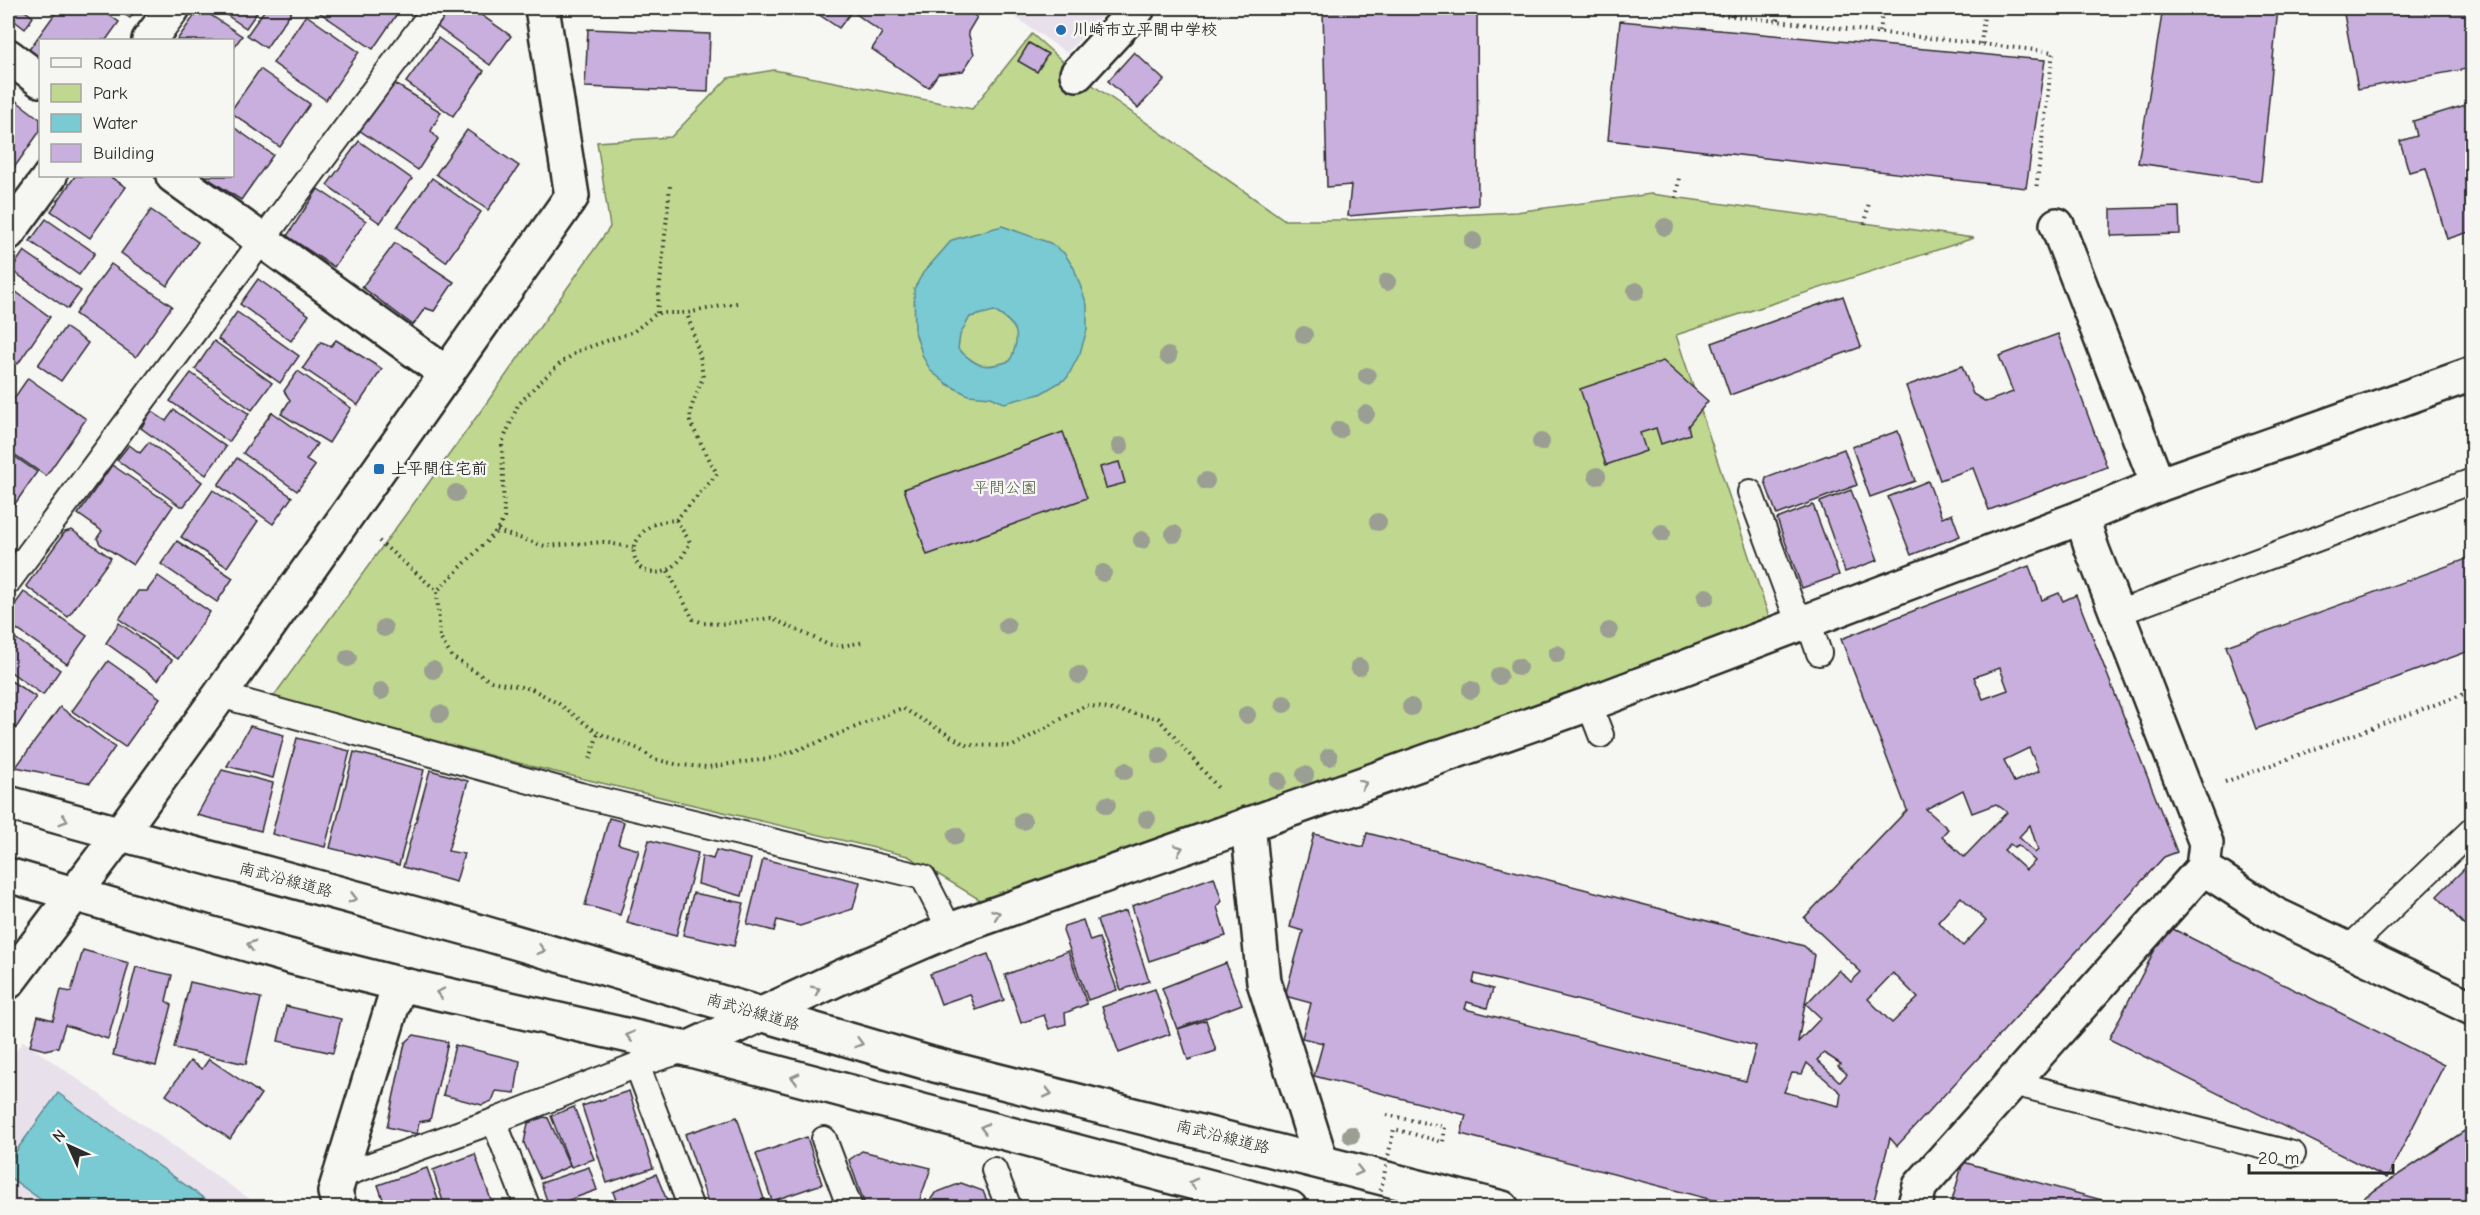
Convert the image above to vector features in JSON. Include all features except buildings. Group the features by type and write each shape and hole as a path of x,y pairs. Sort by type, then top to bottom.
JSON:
{"street":[{"path":"150,39 173,8"},
{"path":"8,982 72,894 119,835 220,695 346,513 572,196 542,8"},
{"path":"1077,74 1137,8"},
{"path":"8,56 39,79"},
{"path":"8,233 49,177"},
{"path":"174,177 447,374"},
{"path":"2057,225 2158,485"},
{"path":"687,1049 839,978 950,930 1589,704 2082,517 2158,485 2469,380"},
{"path":"1914,1208 1920,1186 2203,868 2206,843 2082,517"},
{"name":"南武沿線道路","path":"8,803 470,929 935,1065 1502,1208"},
{"path":"1248,824 1264,982 1321,1161"},
{"path":"2203,868 2274,914 2472,1008"},
{"path":"8,875 288,956 399,984 687,1049 1290,1208"},
{"path":"340,1192 399,984"}],"lane":[{"path":"8,582 435,8"},
{"path":"2118,613 2472,481"},
{"path":"1750,492 1793,608 1808,621 1819,653"},
{"path":"220,695 580,795 922,877 950,930"},
{"path":"1589,704 1601,735"},
{"path":"2347,950 2472,830"},
{"path":"340,1192 494,1121 637,1065 687,1049"},
{"path":"637,1065 691,1208"},
{"path":"2013,1083 2293,1154"},
{"path":"494,1121 528,1208"},
{"path":"824,1139 850,1208"},
{"path":"994,1170 1009,1208"}],"path":[{"path":"1662,8 2053,52 2035,198"},
{"path":"1778,20 1779,8"},
{"path":"1880,32 1883,8"},
{"path":"1981,44 1985,8"},
{"path":"1676,198 1679,178"},
{"path":"657,313 670,186"},
{"path":"1865,224 1869,202"},
{"path":"437,591 497,531 504,518 502,443 518,405 562,362 580,350 633,332 657,313 687,313 737,303"},
{"path":"676,520 690,542 686,552 668,572 658,574 638,566 633,548 639,535 647,527 676,520 717,474 690,422 691,408 703,377 700,356 687,313"},
{"path":"346,513 437,591 440,638 452,657 490,681 532,689 559,704 598,733 639,749 654,759 679,765 708,767 773,758 902,708 966,745 1012,746 1086,705 1158,718 1248,824"},
{"path":"497,531 545,546 604,542 633,548"},
{"path":"668,572 693,619 703,623 721,624 771,618 827,644 841,646 865,642"},
{"path":"2188,795 2472,691"},
{"path":"1377,1208 1394,1129 1443,1142 1445,1127 1387,1114"}],"shaded area":[{"name":"川崎市立平間中学校","path":"1002,8 1109,8 1067,53"},
{"path":"23,1041 261,1207 8,1208 8,1062"}],"green space":[{"name":"平間公園","path":"1032,34 1077,74 1285,220 1350,220 1516,212 1651,194 1974,238 1676,335 1772,626 990,906 908,856 530,766 273,697 483,408 610,227 597,142 671,137 728,78 774,70 972,109"}],"water":[{"path":"1002,226 1050,243 1064,253 1074,268 1087,305 1087,330 1080,353 1067,378 1040,394 1004,403 991,397 968,395 947,384 931,371 923,357 915,332 914,289 923,273 952,240","holes":["994,311 1013,326 1017,337 1010,361 987,366 971,360 958,349 960,335 970,317"]},
{"path":"58,1093 206,1200 200,1207 51,1207 8,1176 8,1162"}],"place":[{"name":"川崎市立平間中学校","path":"1061,30"},
{"name":"上平間住宅前","path":"379,469"}]}
